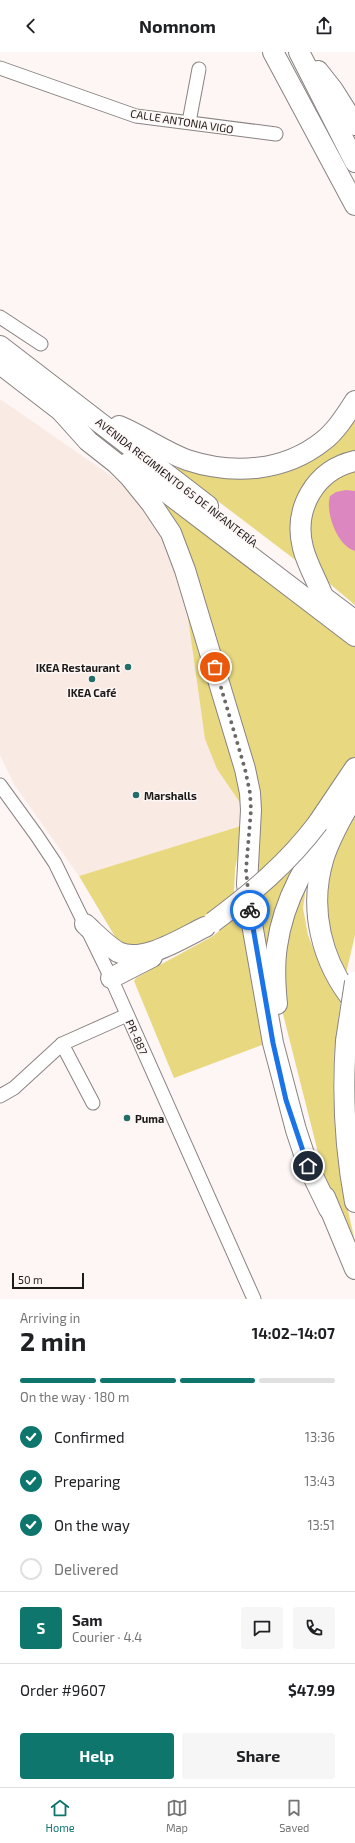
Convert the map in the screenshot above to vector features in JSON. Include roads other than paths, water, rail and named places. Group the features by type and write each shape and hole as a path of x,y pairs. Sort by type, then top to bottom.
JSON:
{"highway":[{"path":"273,52 355,205"},
{"path":"299,52 334,124 355,162"},
{"path":"304,52 333,90 355,125"},
{"path":"318,71 355,142"},
{"name":"AVENIDA REGIMIENTO 65 DE INFANTERÍA","path":"0,346 322,594"},
{"name":"AVENIDA REGIMIENTO 65 DE INFANTERÍA","path":"0,364 355,636"},
{"path":"0,373 31,388"},
{"path":"98,421 120,426 171,453 188,460 230,469 247,469 281,464 309,451 324,441 355,401"},
{"path":"62,412 88,441 116,463 130,477 151,503 171,534 185,570 245,769 250,793 251,810 247,884 252,924 273,1043 296,1130 308,1166 329,1209 355,1269"},
{"path":"322,594 304,549 301,535 304,506 308,495 316,483 341,465 355,461"},
{"path":"111,978 171,948 209,924 263,883 303,844 355,768"},
{"path":"355,794 324,857 317,892 319,928 330,964 342,986 355,1003"},
{"path":"329,1209 296,1096 282,1041 277,1006 276,959 281,925 294,891 321,842 345,812"},
{"path":"85,924 116,951 125,955 136,955 162,948 209,924"},
{"path":"355,982 346,1041 343,1096 346,1144 355,1202"}],"main road":[{"name":"AVENIDA REGIMIENTO 65 DE INFANTERÍA","path":"322,594 355,619"}],"street":[{"name":"CALLE ANTONIA VIGO","path":"0,68 136,116 189,122 204,126 276,134"},
{"path":"189,122 198,69"},
{"path":"0,317 41,344"},
{"name":"PR-887","path":"0,785 38,836 54,863 85,924 111,978 254,1299"},
{"path":"0,1096 14,1088 62,1044 127,1015"},
{"path":"62,1044 93,1103"}],"place":[{"name":"IKEA Restaurant","path":"128,667"},
{"name":"IKEA Café","path":"92,679"},
{"name":"Marshalls","path":"136,795"},
{"name":"Puma","path":"127,1118"}]}
